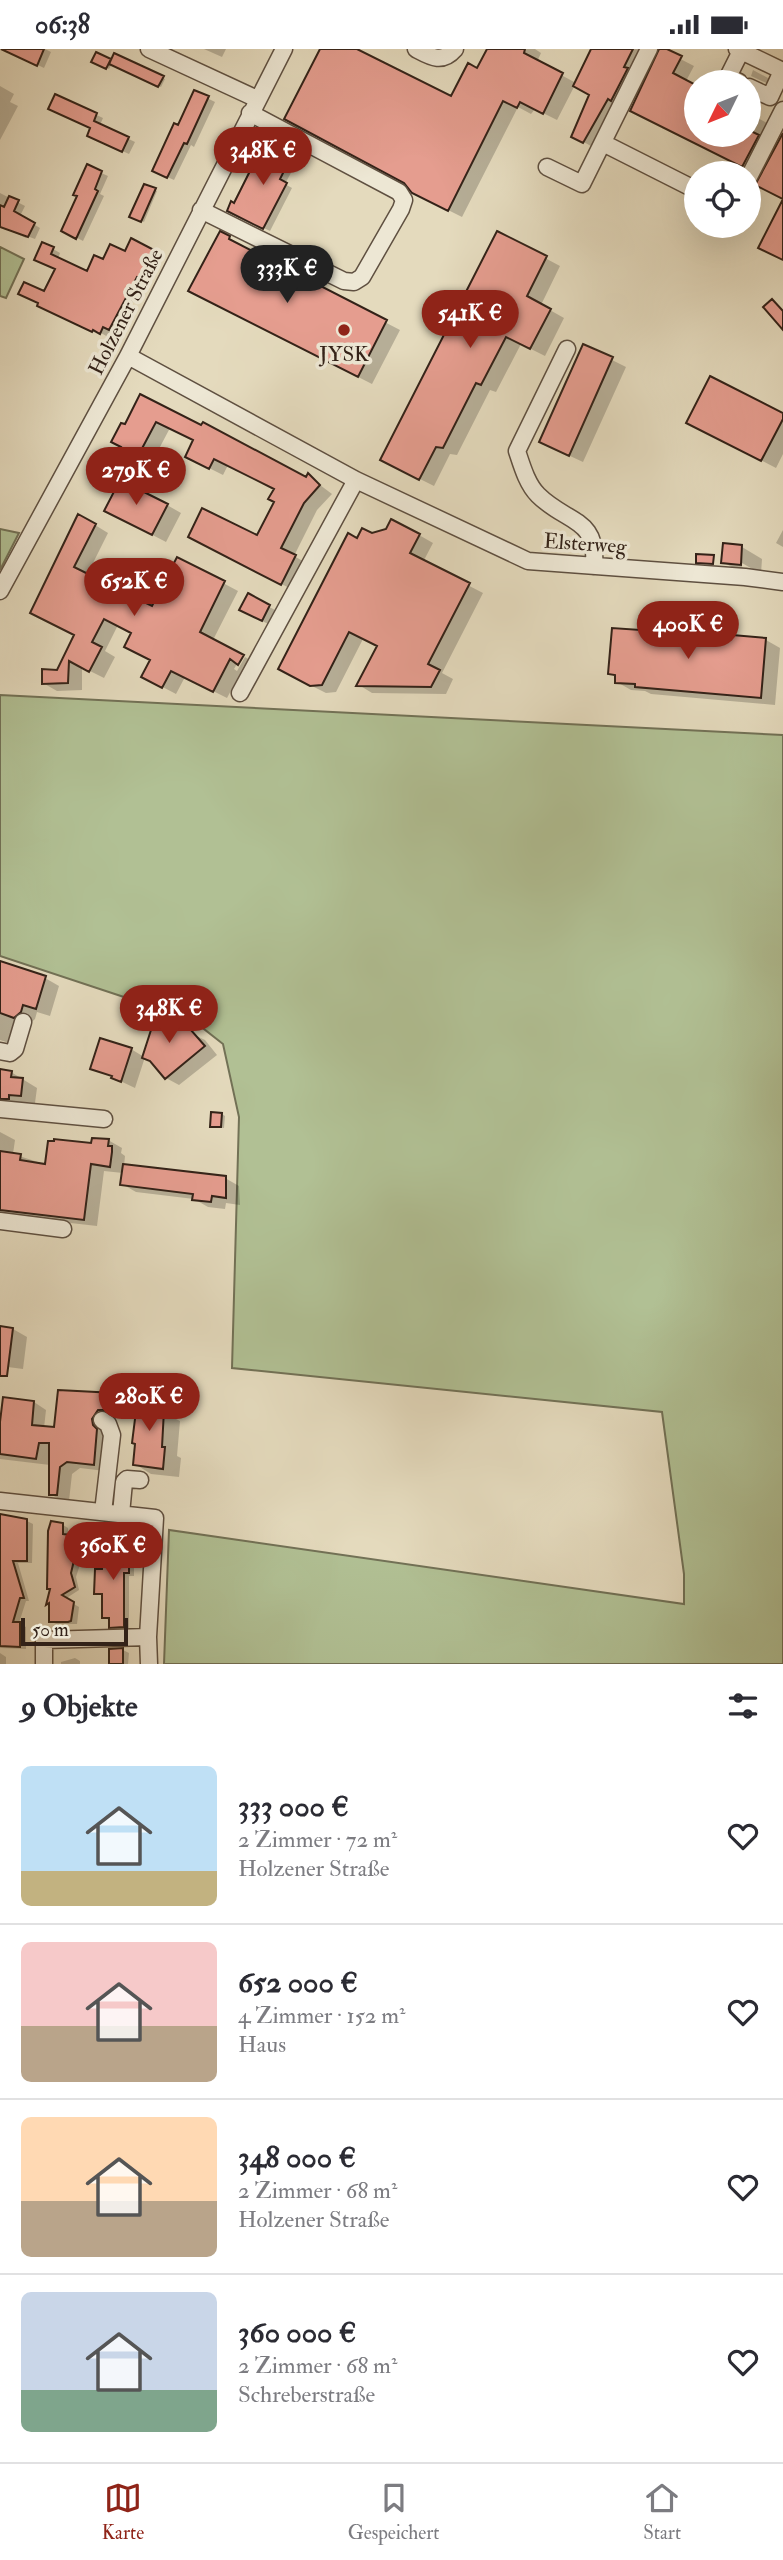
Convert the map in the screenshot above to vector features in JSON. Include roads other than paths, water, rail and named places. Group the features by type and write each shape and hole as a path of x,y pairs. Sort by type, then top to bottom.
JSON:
{"street":[{"path":"149,49 254,106 399,191 404,200 362,277 354,282 344,281 201,210"},
{"name":"Holzener Straße","path":"0,591 128,356 284,49"},
{"path":"416,49 440,59 455,49"},
{"path":"547,167 582,184 649,49"},
{"path":"731,70 739,50 782,71 770,96 761,92"},
{"path":"757,161 783,110"},
{"path":"603,143 684,185"},
{"path":"567,349 517,451 535,493 553,509 579,523 592,535 596,547 594,566"},
{"name":"Elsterweg","path":"128,356 356,479 528,561 783,582"},
{"path":"240,693 356,479"},
{"path":"0,1051 10,1053 15,1049 23,1022"},
{"path":"0,1109 104,1119"},
{"path":"0,1221 63,1229"},
{"path":"112,1513 122,1419"},
{"path":"102,1420 108,1424 112,1435 112,1513"},
{"path":"112,1513 124,1482 127,1479 140,1480"},
{"path":"0,1501 155,1518 148,1637 149,1664"},
{"path":"44,1664 44,1640 148,1637"}],"place":[{"name":"JYSK","path":"344,330"}]}
